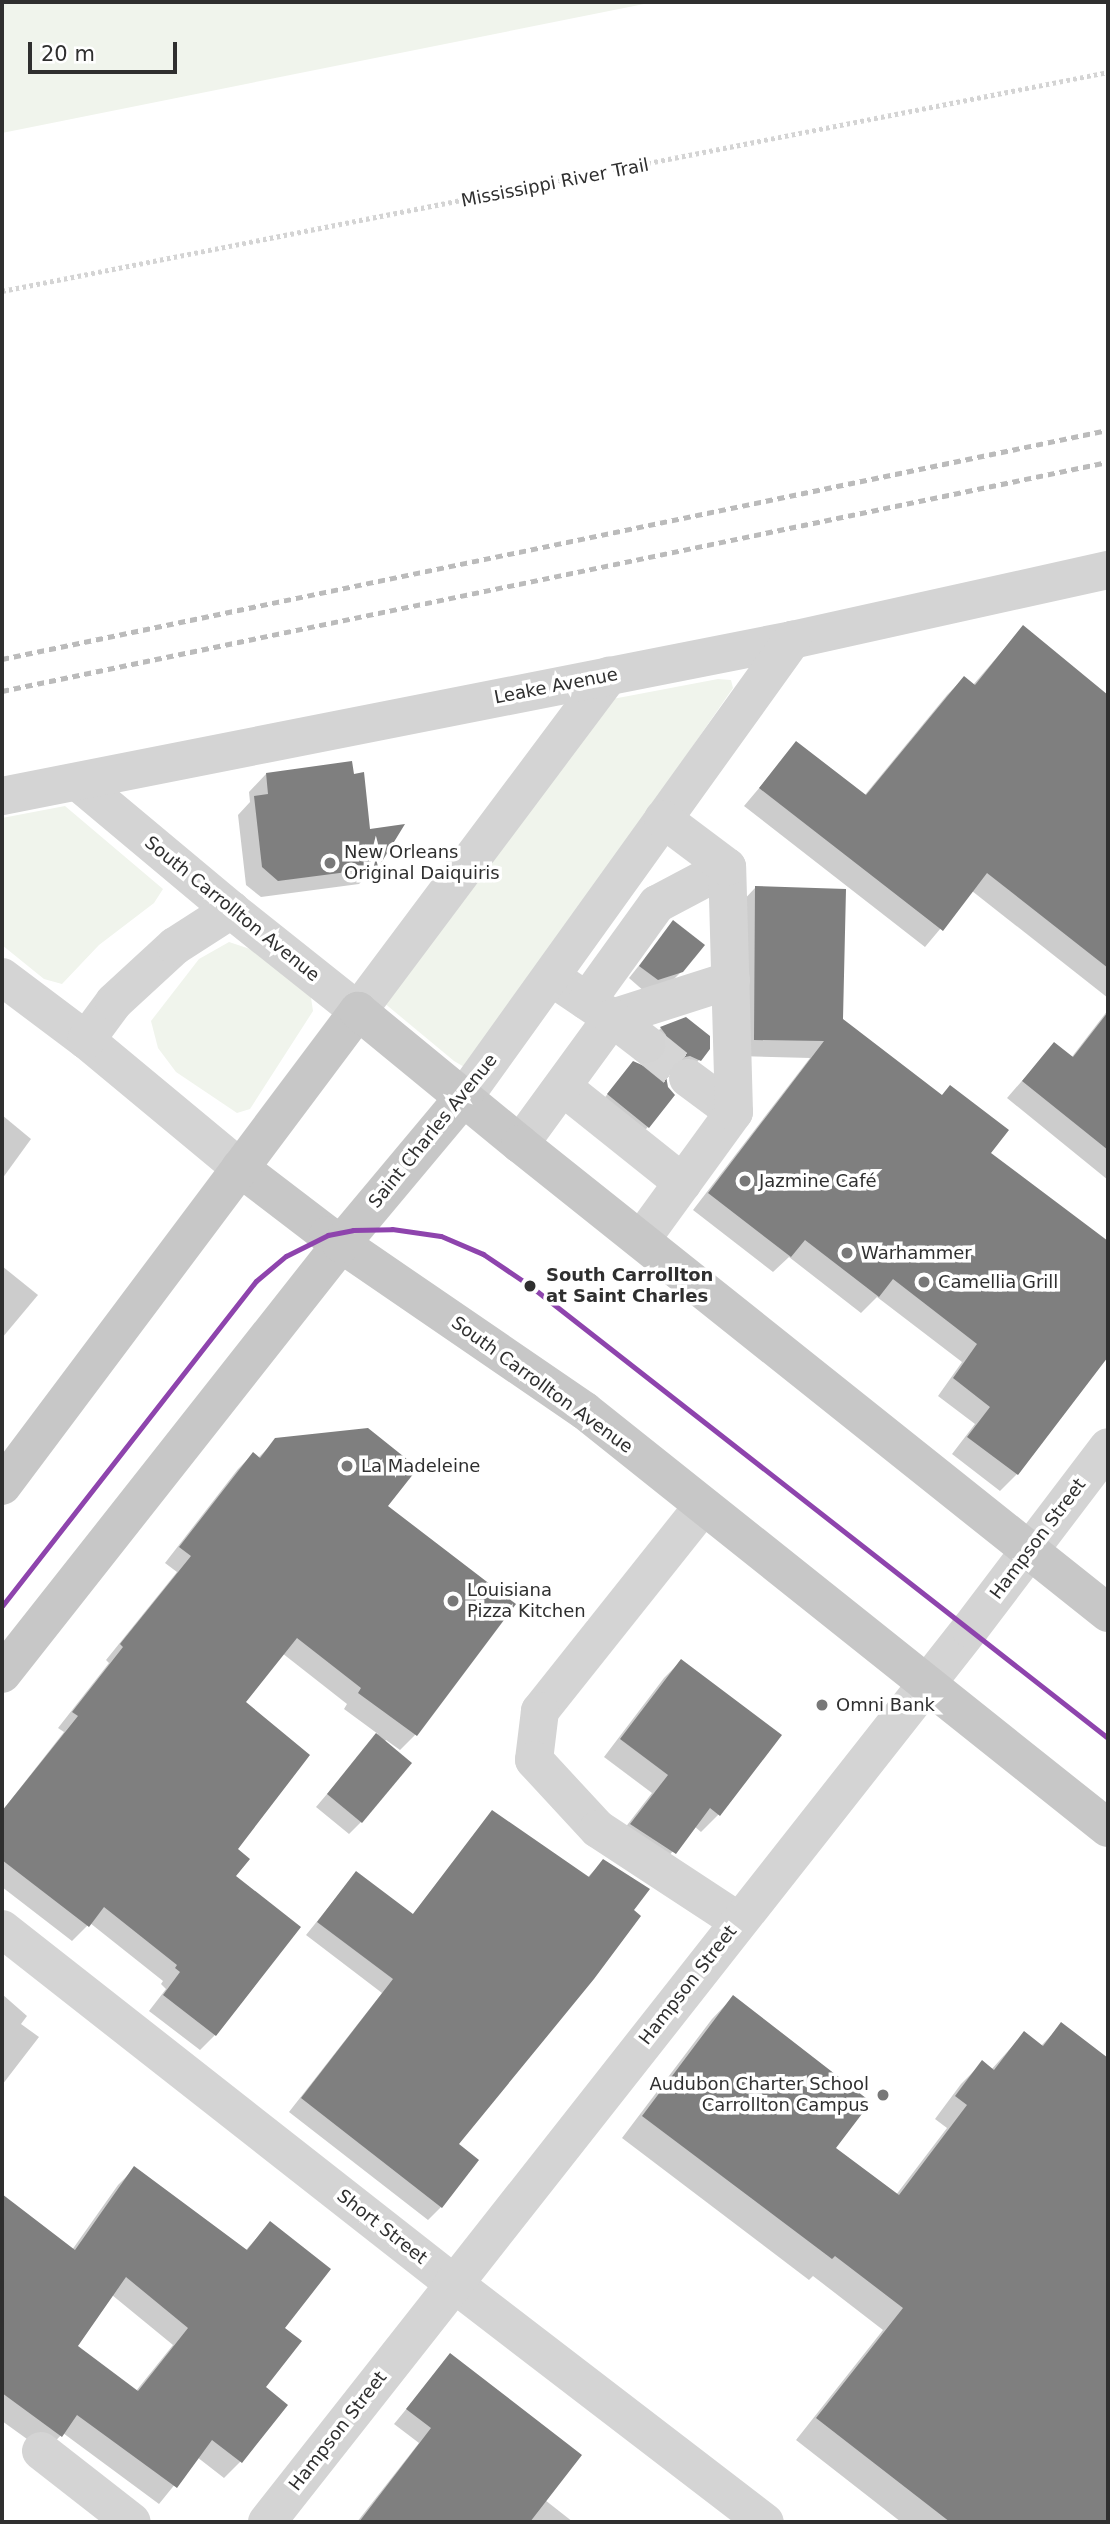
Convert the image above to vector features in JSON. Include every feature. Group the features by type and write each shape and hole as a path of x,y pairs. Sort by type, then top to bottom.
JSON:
{"main road":[{"name":"South Carrollton Avenue","path":"358,1011 520,1144 1108,1613"},
{"path":"2,1486 358,1011"},
{"name":"Saint Charles Avenue","path":"2,1674 341,1244 464,1097"},
{"name":"South Carrollton Avenue","path":"240,1168 341,1244 584,1410 925,1685 1108,1828"}],"street":[{"name":"Leake Avenue","path":"2,796 792,640 1108,570"},
{"name":"Saint Charles Avenue","path":"464,1097 792,640"},
{"path":"358,1011 609,676"},
{"name":"South Carrollton Avenue","path":"78,782 231,910 358,1011"},
{"path":"663,819 727,867"},
{"path":"641,1240 734,1112 727,867"},
{"path":"520,1144 564,1088 599,1010 657,904 727,867"},
{"path":"86,1040 114,1002 175,946 231,910"},
{"path":"551,976 646,1044"},
{"name":"South Carrollton Avenue","path":"2,977 86,1040 240,1168"},
{"path":"599,1010 731,981"},
{"path":"688,1078 734,1112"},
{"path":"564,1088 682,1183"},
{"name":"Hampson Street","path":"267,2522 925,1685 1108,1447"},
{"path":"704,1506 540,1711 534,1760 598,1829 738,1922"},
{"name":"Short Street","path":"2,1929 453,2283 765,2522"},
{"path":"41,2452 132,2522"}],"path":[{"name":"Mississippi River Trail","path":"2,291 1108,72"}],"shaded area":[{"path":"2,2 654,2 2,133"},
{"path":"718,679 731,680 733,688 478,1056 466,1068 383,1002 602,701"},
{"path":"65,806 163,889 154,903 99,945 62,984 44,979 2,945 2,818"},
{"path":"229,942 250,949 310,991 313,1011 250,1109 237,1113 176,1072 158,1048 151,1021 199,959"}],"building":[{"path":"1023,625 1108,695 1108,968 987,873 943,931 759,788 796,741 866,795 964,676 975,685"},
{"path":"352,761 354,774 364,772 370,829 405,824 378,868 278,881 262,867 254,796 268,794 266,773"},
{"path":"755,886 846,889 843,1019 942,1095 950,1085 1009,1130 991,1153 1108,1241 1108,1357 1018,1475 967,1437 990,1407 953,1378 977,1344 893,1279 879,1297 805,1240 791,1257 708,1193 824,1041 754,1040"},
{"path":"673,920 705,945 683,972 658,980 639,966"},
{"path":"1108,1012 1108,1150 1022,1081 1054,1042 1073,1057"},
{"path":"686,1017 710,1036 710,1049 701,1061 690,1056 680,1058 671,1065 666,1076 668,1087 675,1095 649,1128 607,1094 633,1061 644,1066 655,1064 663,1058 668,1046 666,1035 660,1027"},
{"path":"368,1428 418,1468 388,1506 516,1604 417,1736 358,1693 361,1688 297,1638 246,1702 310,1755 238,1849 250,1859 236,1876 301,1927 216,2036 163,1995 180,1972 175,1968 177,1965 104,1907 89,1927 2,1860 2,1811 78,1716 72,1712 123,1647 120,1644 191,1556 179,1547 253,1452 260,1458 275,1438"},
{"path":"681,1659 782,1735 720,1816 710,1808 676,1854 630,1824 668,1775 620,1739"},
{"path":"376,1733 412,1763 362,1823 327,1794"},
{"path":"492,1810 589,1877 603,1859 650,1889 634,1910 641,1916 594,1979 459,2144 479,2160 442,2208 301,2098 393,1979 317,1922 356,1871 413,1914"},
{"path":"733,1995 871,2102 836,2148 899,2195 967,2105 955,2096 982,2060 994,2070 1024,2031 1043,2046 1061,2022 1108,2058 1108,2522 950,2522 816,2418 903,2308 835,2256 832,2259 642,2116"},
{"path":"134,2166 247,2250 270,2221 331,2269 285,2328 302,2341 266,2387 288,2405 242,2463 212,2440 177,2488 77,2415 62,2437 2,2393 2,2194 75,2250","holes":["126,2277 188,2328 138,2391 78,2346"]},
{"path":"450,2353 582,2455 530,2522 359,2522 431,2428 406,2409"}],"tunnel":[{"path":"646,1044 688,1078"}],"railway":[{"path":"2,659 1108,430"},
{"path":"2,691 1108,462"}],"transit line":[{"path":"2,1606 256,1281 286,1256 328,1235 353,1230 392,1229 441,1236 483,1254 529,1285 1108,1738"}],"place":[{"name":"New Orleans Original Daiquiris","path":"330,863"},
{"name":"Jazmine Café","path":"745,1181"},
{"name":"Warhammer","path":"847,1253"},
{"name":"Camellia Grill","path":"924,1282"},
{"name":"South Carrollton at Saint Charles","path":"530,1286"},
{"name":"La Madeleine","path":"347,1466"},
{"name":"Louisiana Pizza Kitchen","path":"453,1601"},
{"name":"Omni Bank","path":"822,1705"},
{"name":"Audubon Charter School Carrollton Campus","path":"883,2095"}]}
